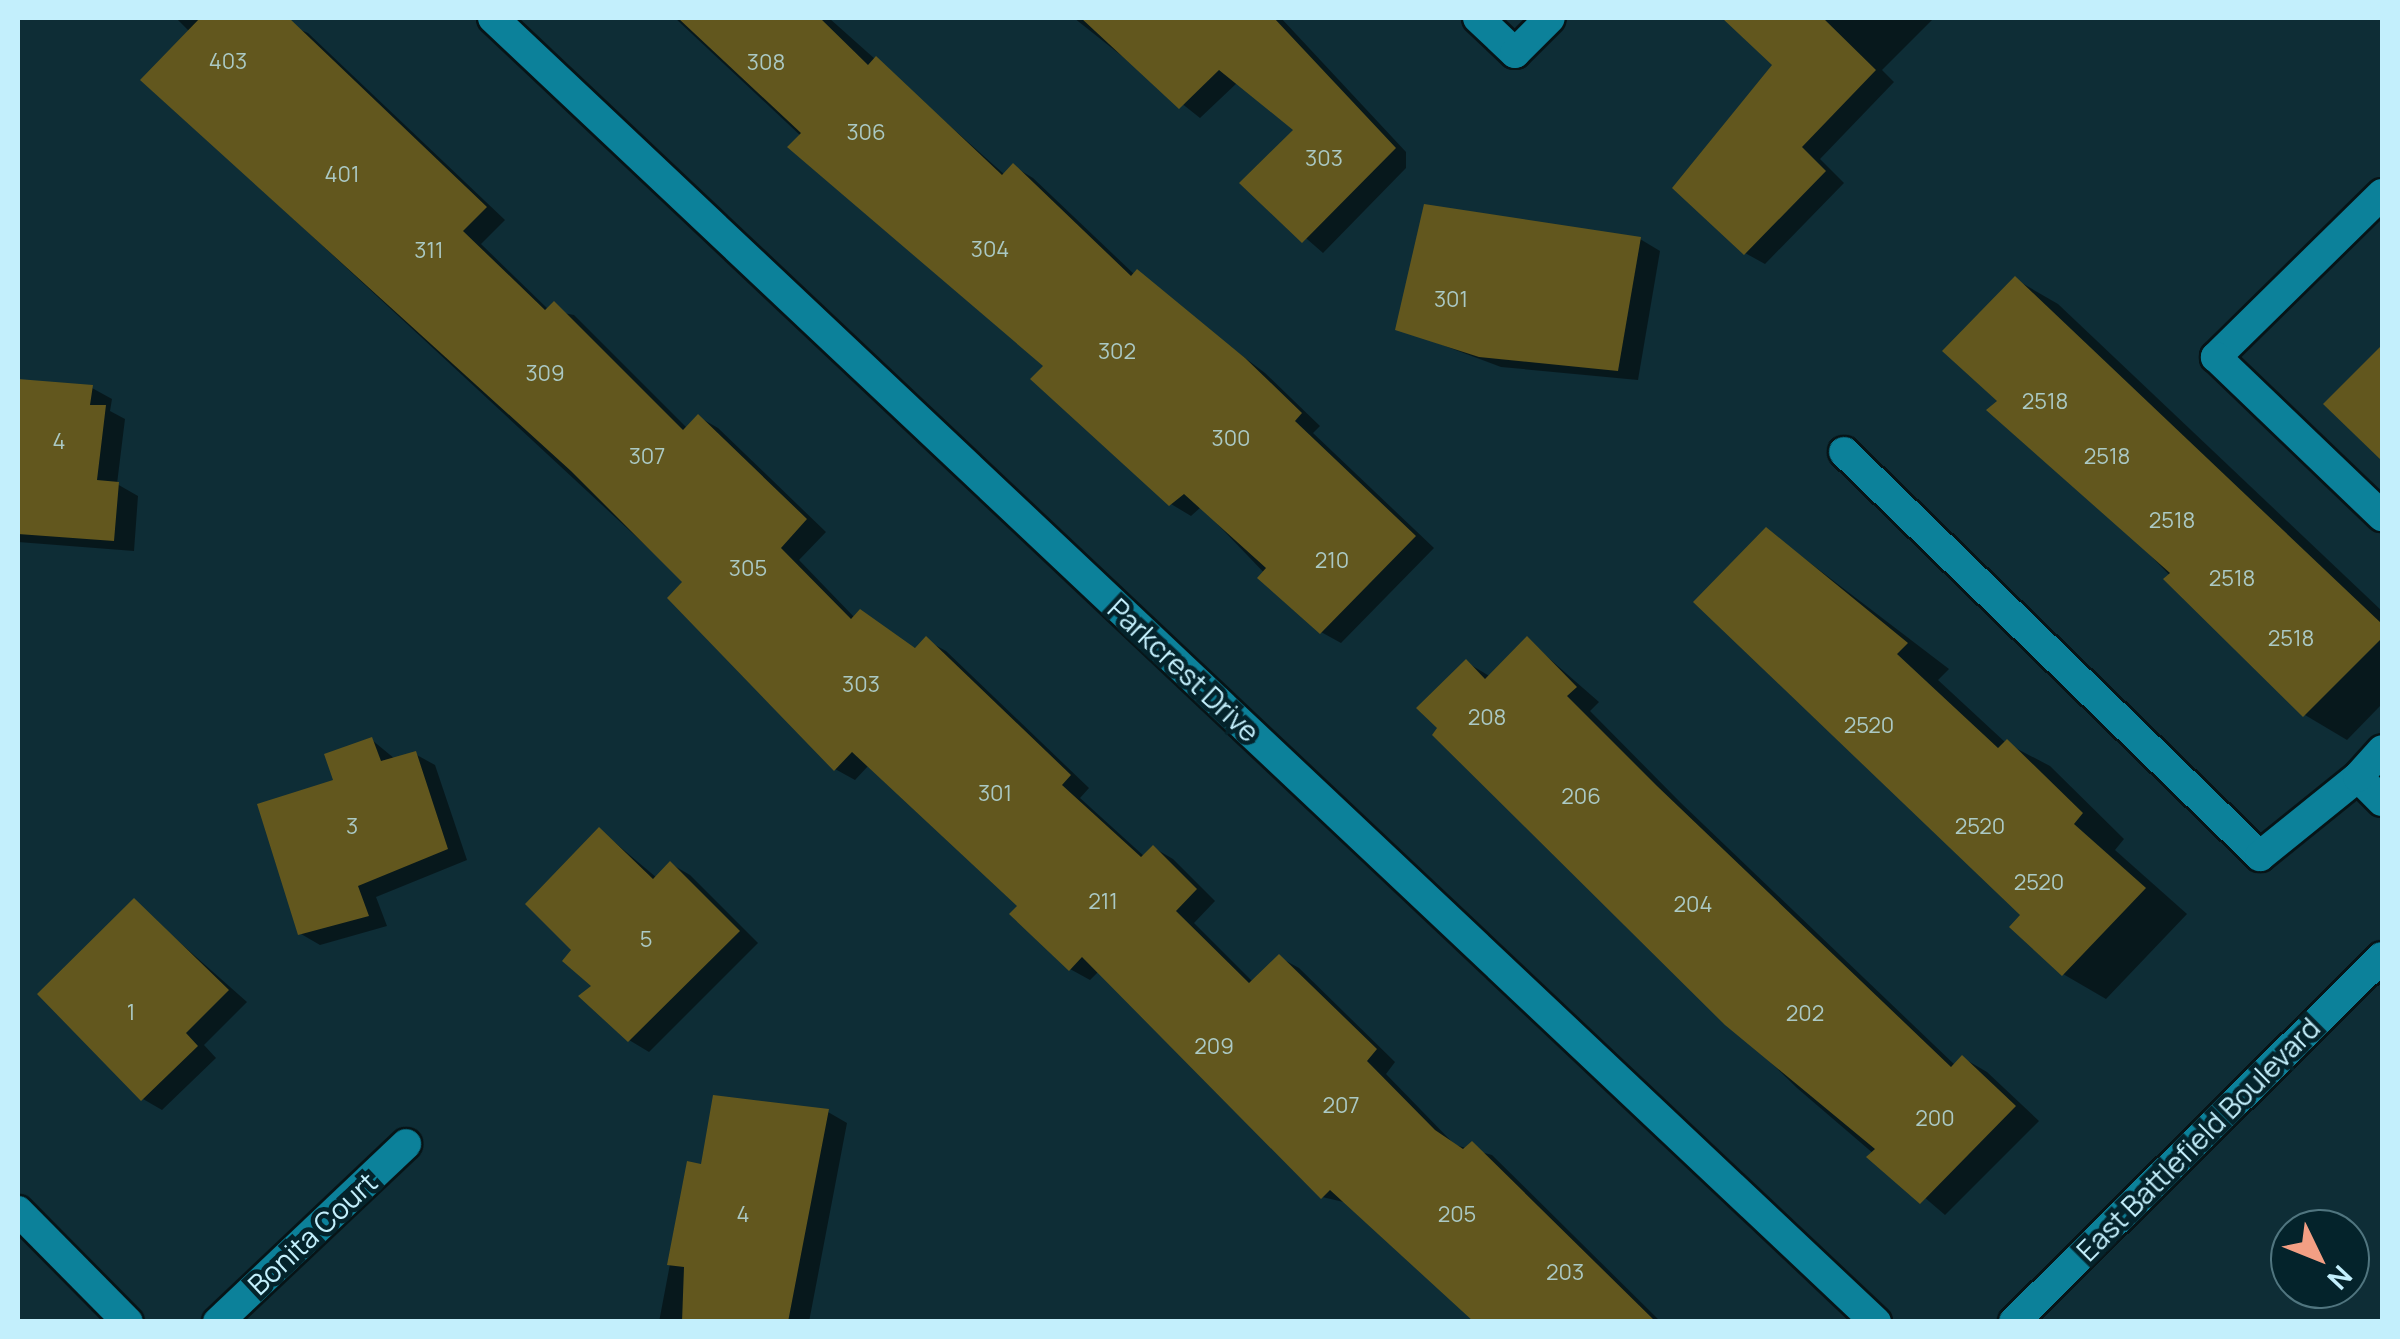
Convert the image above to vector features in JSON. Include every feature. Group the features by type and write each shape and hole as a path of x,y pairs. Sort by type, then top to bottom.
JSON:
{"street":[{"name":"Parkcrest Drive","path":"493,18 1876,1322"},
{"path":"1478,18 1516,54 1550,18"},
{"path":"2382,194 2216,357 2382,516"},
{"path":"1844,452 2260,856 2358,777 2382,750"},
{"path":"2358,777 2382,801"},
{"name":"East Battlefield Boulevard","path":"2014,1322 2382,957"},
{"name":"Bonita Court","path":"218,1322 406,1144"},
{"path":"18,1211 128,1322"}],"building":[{"path":"200,18 289,18 487,207 463,231 545,310 554,301 683,430 698,414 807,519 781,548 851,619 860,609 915,648 926,636 1071,775 1062,785 1141,857 1153,845 1197,889 1176,911 1249,983 1279,954 1377,1049 1367,1061 1435,1130 1463,1149 1472,1141 1656,1322 1474,1322 1330,1190 1321,1199 1082,957 1069,971 1009,914 1017,906 852,752 834,771 667,598 682,582 571,471 140,80"},
{"path":"678,18 820,18 868,65 876,56 1002,175 1013,163 1131,276 1137,269 1245,358 1302,413 1295,421 1416,536 1320,634 1257,578 1266,568 1184,494 1169,506 1030,379 1043,366 787,147 801,133"},
{"path":"1081,18 1274,18 1396,148 1302,243 1239,183 1293,130 1219,70 1179,109"},
{"path":"1722,18 1823,18 1876,70 1802,147 1826,171 1744,255 1672,188 1772,65"},
{"path":"1424,204 1641,237 1618,371 1479,357 1395,330"},
{"path":"2015,276 2382,624 2382,638 2303,717 2163,579 2170,573 1986,410 1997,401 1942,351"},
{"path":"2382,345 2382,461 2323,404"},
{"path":"18,379 93,385 90,405 106,405 97,480 119,482 114,541 18,534"},
{"path":"1766,527 1908,643 1897,654 1998,748 2007,739 2083,813 2074,824 2146,888 2062,976 2009,927 2020,915 1693,602"},
{"path":"1527,636 1577,687 1567,696 1657,786 1951,1067 1962,1055 2016,1106 1920,1204 1866,1157 1875,1149 1725,1025 1432,735 1437,728 1416,708 1466,659 1485,679"},
{"path":"372,737 381,761 416,751 448,849 358,886 369,916 298,935 257,804 333,780 324,754"},
{"path":"599,827 653,879 670,861 740,931 628,1042 578,996 591,986 562,961 571,950 525,904"},
{"path":"134,898 229,990 186,1033 198,1046 141,1101 37,994"},
{"path":"713,1095 829,1109 788,1322 682,1322 684,1267 667,1265 687,1161 701,1164"}]}
